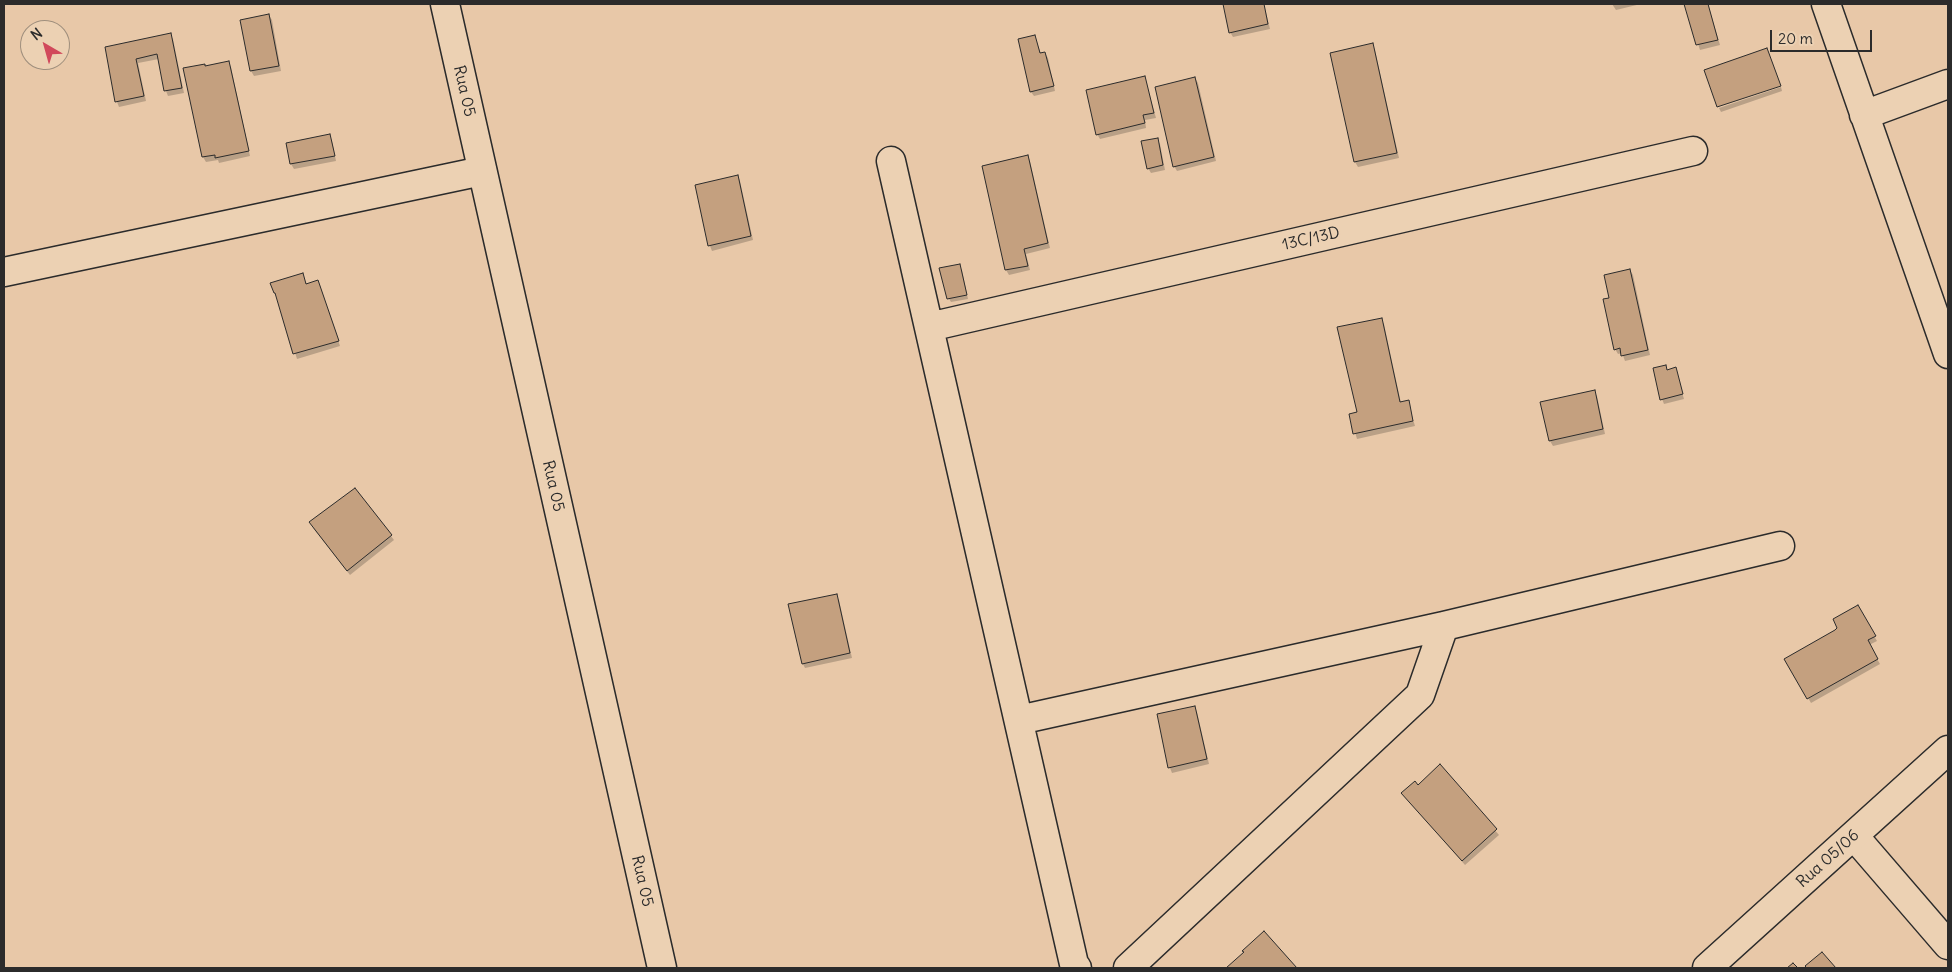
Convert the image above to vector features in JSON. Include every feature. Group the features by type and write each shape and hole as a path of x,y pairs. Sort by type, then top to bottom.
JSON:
{"street":[{"name":"Rua 05","path":"445,4 662,968"},
{"path":"1826,4 1948,354"},
{"path":"1864,115 1948,84"},
{"name":"13C/13D","path":"929,327 1694,152"},
{"path":"891,161 1074,964 1077,968"},
{"path":"4,272 482,171"},
{"path":"1019,720 1444,626 1780,546"},
{"path":"1128,968 1420,695 1444,626"},
{"name":"Rua 05/06","path":"1707,968 1948,750"},
{"path":"1854,836 1948,945"}],"building":[{"path":"1223,4 1264,4 1268,24 1229,33"},
{"path":"1684,4 1708,4 1718,40 1696,45"},
{"path":"269,14 279,66 250,71 240,20"},
{"path":"171,33 182,88 164,91 157,54 136,59 144,96 115,102 105,47"},
{"path":"1035,35 1040,53 1045,52 1054,86 1030,92 1018,39"},
{"path":"1373,43 1397,153 1354,162 1330,53"},
{"path":"1767,48 1781,86 1717,107 1704,70"},
{"path":"229,61 249,151 215,158 215,155 202,157 183,68"},
{"path":"1145,76 1154,113 1143,115 1145,123 1096,135 1086,90"},
{"path":"1195,77 1214,157 1173,167 1155,87"},
{"path":"330,134 335,156 290,164 286,143"},
{"path":"1158,138 1163,165 1147,169 1141,141"},
{"path":"1028,155 1048,243 1024,249 1028,266 1005,270 982,166"},
{"path":"738,175 751,236 708,246 695,185"},
{"path":"960,264 967,295 947,299 939,268"},
{"path":"1630,269 1648,350 1621,356 1620,348 1614,350 1603,299 1609,298 1604,275"},
{"path":"303,273 306,284 318,280 339,341 293,354 275,293 270,283"},
{"path":"1382,318 1400,402 1409,400 1413,421 1353,434 1349,414 1357,412 1337,327"},
{"path":"1666,365 1667,370 1676,367 1683,394 1660,400 1653,368"},
{"path":"1595,390 1603,429 1549,441 1540,402"},
{"path":"355,488 392,535 347,571 309,522"},
{"path":"837,594 850,653 802,664 788,604"},
{"path":"1858,605 1876,636 1868,640 1878,659 1807,699 1784,659 1835,630 1837,628 1833,619"},
{"path":"1195,706 1207,759 1168,768 1157,714"},
{"path":"1440,764 1497,829 1462,861 1401,793 1415,781 1418,785"},
{"path":"1264,931 1297,968 1226,968 1244,952 1242,951"},
{"path":"1822,952 1836,968 1807,968 1805,966"},
{"path":"1793,963 1798,968 1787,968"}]}
